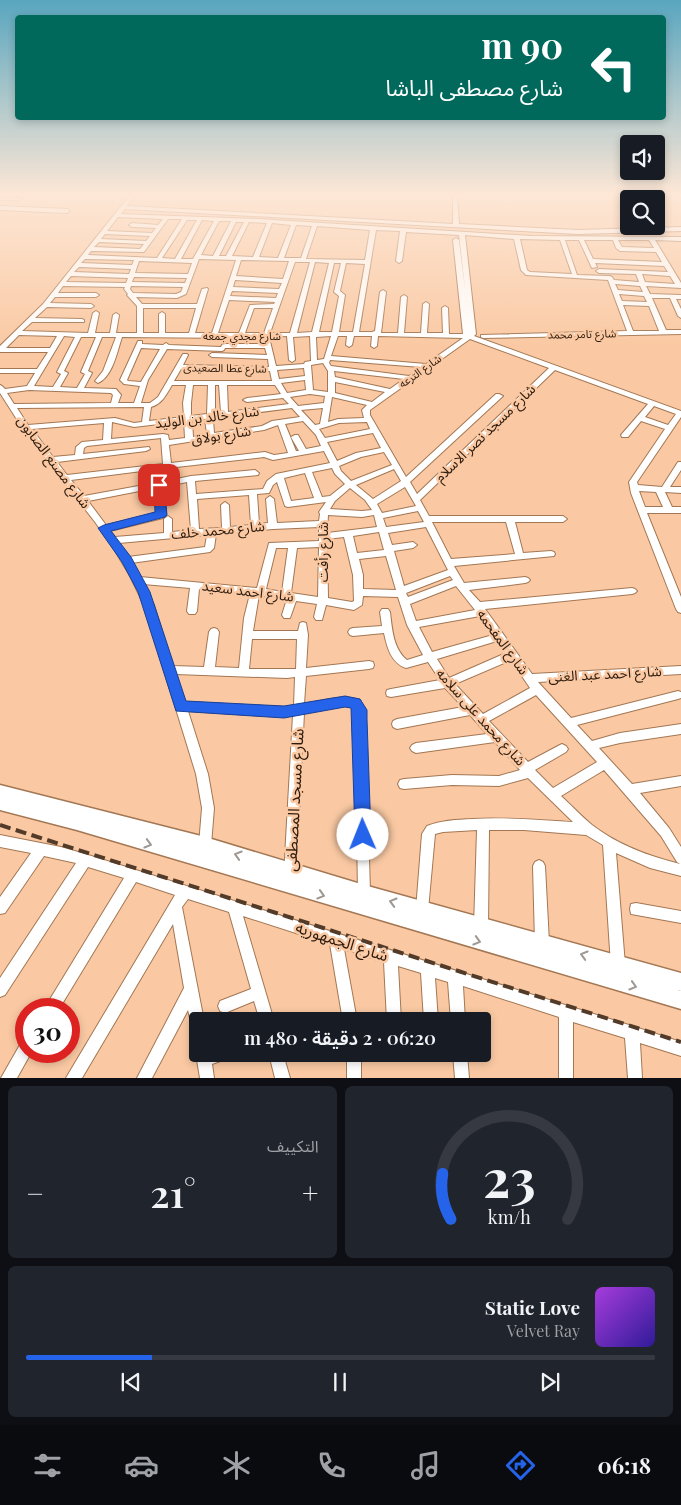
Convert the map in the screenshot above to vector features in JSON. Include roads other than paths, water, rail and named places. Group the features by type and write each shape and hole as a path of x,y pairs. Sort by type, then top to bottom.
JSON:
{"main road":[{"path":"0,792 290,878 681,1000"},
{"path":"0,803 205,845 290,878 364,893 681,982"}],"street":[{"path":"0,350 46,305 93,245"},
{"path":"90,249 141,251 146,245"},
{"path":"158,260 167,245"},
{"path":"177,260 185,245"},
{"path":"130,295 181,295 184,293 204,245"},
{"path":"215,258 221,245"},
{"path":"228,258 235,245"},
{"path":"255,259 261,245"},
{"path":"280,260 286,245"},
{"path":"303,260 308,245"},
{"path":"349,345 353,334 370,245"},
{"path":"398,261 401,245"},
{"path":"459,245 469,336"},
{"path":"519,245 526,273 575,276 638,273 672,274"},
{"path":"564,245 575,276"},
{"path":"584,245 597,274 609,278 631,333"},
{"path":"618,245 619,249 657,250"},
{"path":"654,245 679,283"},
{"path":"84,257 158,260 228,258 367,262"},
{"path":"137,259 128,285 130,295 140,306 142,335 123,380 126,383 144,384"},
{"path":"214,336 240,259"},
{"path":"292,360 291,335 313,260"},
{"path":"292,261 267,341 277,382 284,395 305,418 319,427 334,465 376,510"},
{"path":"314,361 314,335 332,261"},
{"path":"319,427 330,395 332,379 328,362 342,295 337,292 344,261"},
{"path":"591,261 666,264"},
{"path":"78,265 132,272"},
{"path":"71,274 191,273"},
{"path":"638,273 663,332"},
{"path":"233,278 285,281"},
{"path":"611,282 642,284 679,283"},
{"path":"63,284 187,285"},
{"path":"191,349 205,289"},
{"path":"230,289 282,291"},
{"path":"374,346 383,292"},
{"path":"615,292 681,297"},
{"path":"54,294 96,295"},
{"path":"401,334 404,297"},
{"path":"672,297 681,316"},
{"path":"227,298 278,303"},
{"path":"241,336 252,306 278,303"},
{"path":"619,303 651,304"},
{"path":"424,335 426,304"},
{"path":"46,305 91,306"},
{"path":"140,306 200,306"},
{"path":"445,308 446,335"},
{"path":"90,335 96,313"},
{"path":"162,314 162,336"},
{"path":"98,381 106,372 116,335 116,315"},
{"path":"32,320 82,321"},
{"path":"53,334 61,320"},
{"path":"29,388 74,321"},
{"name":"شارع تامر محمد","path":"483,336 681,332"},
{"name":"شارع مجدي جمعه","path":"18,333 241,336 267,341 291,335 377,333 469,336"},
{"path":"55,390 79,335"},
{"path":"79,390 100,335"},
{"path":"137,405 144,384 172,336"},
{"path":"222,350 229,336"},
{"path":"469,336 483,336 681,412"},
{"path":"469,336 681,412"},
{"name":"شارع الترعه","path":"373,404 469,336"},
{"path":"138,346 201,349 203,354 267,341"},
{"path":"0,350 53,350"},
{"path":"222,350 270,357"},
{"path":"145,424 152,404 185,356"},
{"path":"310,392 307,362 428,366"},
{"path":"328,362 410,378"},
{"name":"شارع عطا الصعيدى","path":"178,367 273,369 307,366"},
{"name":"شارع مسجد نصر الاسلام","path":"418,503 554,367"},
{"path":"0,371 40,371"},
{"path":"168,383 243,385 308,378"},
{"path":"332,379 391,391"},
{"path":"189,440 188,396 190,384"},
{"path":"211,436 212,384"},
{"path":"223,385 225,415"},
{"path":"243,385 249,412"},
{"path":"1,389 29,388 115,392 117,396 114,405"},
{"name":"شارع مصنع الصابون","path":"1,389 26,427 104,528 139,580 149,604 206,790 208,808 205,845"},
{"path":"247,400 310,392 373,404"},
{"path":"376,510 499,396"},
{"path":"625,435 653,403"},
{"path":"13,406 152,404"},
{"path":"319,427 338,421 368,420 366,410 373,404"},
{"name":"شارع خالد بن الوليد","path":"26,427 108,421 120,421 130,425 145,424 327,405"},
{"path":"681,412 635,477 634,488 681,609"},
{"name":"شارع بولاق","path":"79,457 80,449 83,445 165,439 189,440 264,428 281,422 305,418"},
{"path":"640,418 669,428"},
{"name":"شارع المفحمه","path":"368,420 418,503 459,585 479,609 537,689 630,790 679,851"},
{"path":"107,442 108,421"},
{"path":"281,422 293,454"},
{"path":"65,478 267,454 273,458 304,452 375,430"},
{"path":"295,437 304,452"},
{"path":"165,439 167,466"},
{"path":"51,460 146,449"},
{"path":"272,526 268,495 271,481 279,476 334,465 360,455 386,449"},
{"path":"662,489 681,464"},
{"name":"شارع رأفت","path":"319,617 322,602 323,512 325,506 332,498 351,485 396,466"},
{"path":"146,468 148,487"},
{"path":"308,470 319,500"},
{"path":"81,499 191,479 255,473"},
{"path":"279,476 288,504 332,498"},
{"path":"191,479 195,532"},
{"path":"159,485 168,535"},
{"path":"634,488 681,490"},
{"path":"662,489 669,510"},
{"path":"192,497 253,493 268,495"},
{"path":"253,493 255,527"},
{"path":"323,512 362,514 418,503"},
{"path":"225,505 226,530"},
{"name":"شارع محمد على سلامه","path":"376,510 412,625 430,658 447,683 552,795 588,829 609,843 650,862 681,870"},
{"path":"642,510 681,510"},
{"path":"104,528 165,517"},
{"path":"244,672 247,635 258,591 274,544 293,544 324,540 348,533 383,530 428,522 563,518"},
{"path":"510,519 520,557"},
{"name":"شارع محمد خلف","path":"112,540 255,527 323,524"},
{"path":"126,560 207,550 210,548 212,531"},
{"path":"348,533 360,592 403,596 459,585 525,580"},
{"path":"287,615 293,544"},
{"path":"354,557 413,545"},
{"path":"403,596 450,568 550,554"},
{"name":"شارع احمد سعيد","path":"139,580 258,591 356,606 359,602 360,592"},
{"path":"192,611 195,585"},
{"path":"412,625 479,609 632,591"},
{"path":"385,612 393,650 401,662 410,664 499,637"},
{"path":"353,632 388,629"},
{"name":"شارع مسجد المصطفى","path":"247,635 303,630 290,878"},
{"path":"209,671 214,632"},
{"path":"391,693 447,683 512,655"},
{"path":"170,670 300,672 369,665"},
{"name":"شارع احمد عبد الغنى","path":"528,678 681,670"},
{"path":"481,720 537,689"},
{"path":"569,723 678,695"},
{"path":"181,706 284,712 345,702 356,703 360,710 364,893"},
{"path":"397,724 472,710"},
{"path":"590,746 628,736 681,729"},
{"path":"416,748 498,737"},
{"path":"404,784 452,780 499,781 528,770 562,749"},
{"path":"552,795 606,763"},
{"path":"630,790 681,781"},
{"path":"481,926 483,824"},
{"path":"422,910 428,834 436,827 524,824 588,829"},
{"name":"شارع الجمهوريه","path":"0,841 85,860 681,1049"},
{"path":"609,843 618,965"},
{"path":"0,908 41,850"},
{"path":"0,990 85,860"},
{"path":"539,866 542,943"},
{"path":"57,998 133,875"},
{"path":"73,1078 184,891"},
{"path":"234,906 263,1012"},
{"path":"176,907 196,1012"},
{"path":"636,909 681,917"},
{"path":"336,939 348,1012"},
{"path":"391,957 394,1012"},
{"path":"427,968 430,1012"},
{"path":"455,977 457,1012"},
{"path":"144,1078 191,990"},
{"path":"225,1006 258,993"},
{"path":"566,1012 566,1078"},
{"path":"632,1033 636,1078"},
{"path":"204,1062 207,1078"},
{"path":"278,1062 282,1078"},
{"path":"354,1062 354,1078"},
{"path":"461,1062 462,1078"},
{"path":"8,1078 17,1063"}],"railway":[{"path":"0,825 681,1042"}]}
